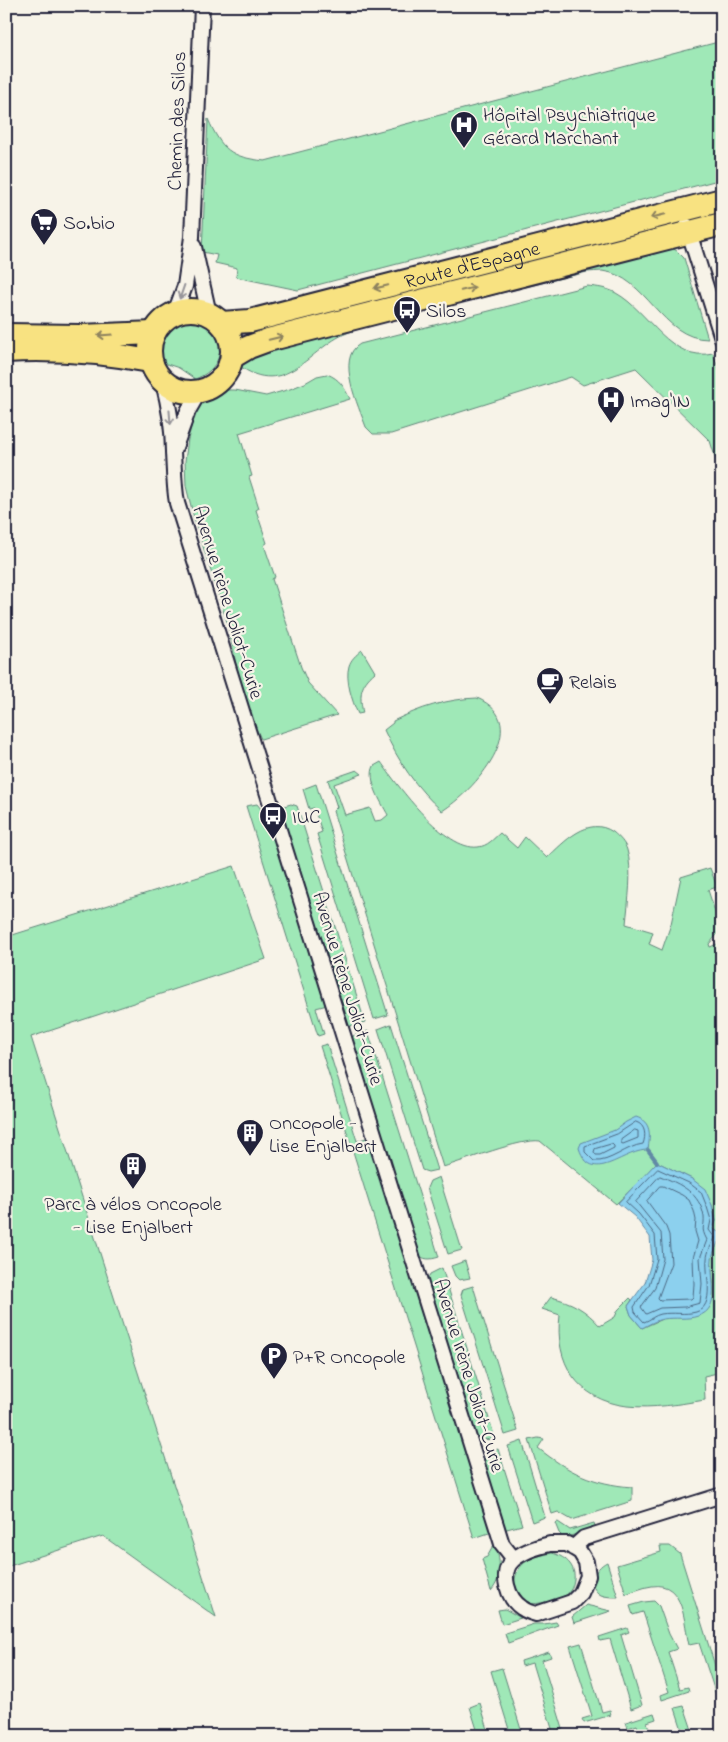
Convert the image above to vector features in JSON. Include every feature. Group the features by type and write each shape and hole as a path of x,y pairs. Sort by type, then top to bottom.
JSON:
{"main road":[{"name":"Route d'Espagne","path":"215,318 242,323 722,200"},
{"name":"Route d'Espagne","path":"232,357 249,347 268,340 722,224"},
{"path":"192,310 215,318 228,333 232,344 232,357 227,371 215,385 199,392 186,392 174,389 163,382 155,372 150,361 150,347 154,333 163,321 175,313 192,310"},
{"path":"6,336 154,333"},
{"path":"6,352 41,349 109,354 150,361"}],"street":[{"name":"Chemin des Silos","path":"175,313 185,286 192,237 202,6"},
{"path":"683,210 722,338"},
{"name":"Chemin des Silos","path":"192,237 215,318"},
{"name":"Avenue Irène Joliot-Curie","path":"163,382 170,408 174,453 174,484 180,512 502,1544 514,1559"},
{"name":"Avenue Irène Joliot-Curie","path":"174,453 188,411 199,392"},
{"path":"573,1548 584,1538 722,1495"},
{"path":"550,1544 567,1544 580,1552 586,1562 588,1576 580,1593 572,1602 536,1614 522,1609 510,1596 506,1582 509,1566 514,1559 536,1548 550,1544"}],"green space":[{"path":"722,41 722,179 298,290 236,277 237,268 215,263 217,255 202,252 208,119 218,138 229,150 243,157 265,161"},
{"path":"669,246 684,258 708,339 692,336 678,329 631,284 618,275 600,271 587,272 358,329 333,340 296,368 284,374 270,377 255,374 238,365 248,355"},
{"path":"587,286 598,287 616,293 639,311 661,334 684,350 698,354 713,353 722,380 722,478 710,441 636,368 583,385 571,377 391,434 373,434 366,427 354,396 349,371 349,360 353,351 360,344"},
{"path":"189,318 202,322 211,328 220,346 219,356 215,365 207,373 195,379 179,368 161,362 159,353 160,338 167,327 180,320"},
{"path":"327,374 341,384 350,399 239,433 252,476 249,477 259,508 256,510 267,543 264,545 275,577 272,579 301,667 308,683 337,715 261,739 250,715 240,684 228,625 194,518 186,486 185,461 188,439 196,409 202,400 212,393 221,390 235,390 266,396 290,389 317,376"},
{"path":"362,650 375,672 366,681 362,690 363,713 358,714 350,690 348,671 351,661"},
{"path":"477,698 494,709 501,724 500,740 493,757 469,789 442,811 408,774 384,730 393,721 423,708 444,702"},
{"path":"381,762 410,800 437,828 451,839 465,845 478,847 485,845 500,833 517,848 525,837 547,858 569,838 586,829 604,828 613,832 625,845 629,858 630,886 626,924 653,932 649,944 662,950 671,924 681,877 710,868 717,887 708,890 721,930 709,944 710,947 722,942 722,1234 713,1229 716,1221 712,1205 692,1179 657,1162 616,1204 540,1141 507,1146 443,1167 333,811 337,807 328,780 357,770 362,774 334,784 345,815 370,808 375,821 382,820 388,815 372,778 374,766"},
{"path":"316,784 388,1015 374,1019 317,834 322,832 314,808 309,809 303,789"},
{"path":"257,804 266,815 283,863 327,1005 316,1008 324,1034 318,1036 246,806"},
{"path":"291,804 297,806 365,1022 346,1027 284,825 281,807"},
{"path":"234,866 266,959 31,1037 216,1617 103,1536 6,1567 6,937"},
{"path":"391,1024 437,1170 428,1172 422,1170 378,1029"},
{"path":"368,1031 439,1257 433,1259 427,1259 417,1254 350,1037"},
{"path":"327,1044 357,1141 369,1137 492,1532 474,1538 320,1046"},
{"path":"439,1177 462,1250 448,1254 427,1188 430,1181"},
{"path":"722,1240 722,1372 704,1376 705,1400 657,1406 627,1406 595,1396 582,1387 572,1376 565,1363 559,1332 560,1315 542,1309 551,1297 578,1307 600,1326 615,1317 618,1310 630,1298 632,1300 628,1306 631,1315 642,1328 662,1319 713,1284 711,1260 718,1242"},
{"path":"465,1261 470,1278 459,1280 451,1266"},
{"path":"442,1268 495,1438 484,1440 474,1436 426,1283 430,1274"},
{"path":"473,1286 518,1431 505,1435 461,1295 463,1289"},
{"path":"544,1439 538,1448 571,1470 593,1480 632,1487 632,1501 572,1520 558,1512 552,1514 529,1440"},
{"path":"522,1441 545,1517 532,1522 508,1446"},
{"path":"498,1449 522,1525 503,1530 483,1461 490,1452"},
{"path":"558,1522 570,1530 594,1523 596,1528 564,1538 559,1533 555,1523"},
{"path":"495,1543 499,1561 499,1574 491,1591 482,1559 487,1557"},
{"path":"660,1546 670,1546 680,1554 722,1688 722,1713 699,1643 689,1645 684,1616 677,1597 671,1590 663,1586 652,1586 626,1594 617,1565 661,1552"},
{"path":"552,1553 567,1560 573,1568 573,1586 570,1591 560,1598 541,1603 527,1602 521,1599 515,1588 518,1570 530,1559"},
{"path":"607,1562 618,1597 601,1595 596,1592 594,1587 595,1573"},
{"path":"654,1601 659,1606 669,1634 677,1649 668,1652 680,1689 688,1687 689,1691 662,1700 661,1695 669,1692 643,1612 633,1615 630,1606"},
{"path":"586,1605 611,1611 574,1623 572,1617"},
{"path":"505,1609 521,1618 502,1624 498,1610"},
{"path":"556,1622 558,1625 508,1643 505,1633 534,1624"},
{"path":"627,1628 629,1632 621,1635 642,1705 631,1709 610,1639 600,1641 599,1637"},
{"path":"581,1643 602,1712 610,1710 611,1715 584,1723 582,1719 592,1716 570,1646"},
{"path":"549,1652 551,1657 542,1660 563,1729 553,1732 532,1663 522,1666 521,1661"},
{"path":"502,1668 523,1736 511,1736 491,1671"},
{"path":"480,1703 490,1736 479,1736 470,1707"},
{"path":"684,1706 694,1736 684,1736 675,1708"},
{"path":"654,1713 656,1719 647,1722 651,1736 640,1736 637,1725 628,1728 626,1722"}],"water":[{"path":"636,1117 645,1122 649,1130 648,1150 628,1155 600,1166 592,1165 585,1159 579,1148 581,1143 615,1130"},
{"path":"657,1162 692,1179 705,1189 716,1221 713,1229 722,1234 722,1240 718,1242 713,1256 713,1292 710,1307 698,1316 667,1318 642,1328 631,1315 628,1306 645,1283 652,1260 650,1237 635,1217 618,1203"}],"waterway":[{"path":"648,1150 657,1162"}],"place":[{"name":"Hôpital Psychiatrique Gérard Marchant","path":"464,149"},
{"name":"So.bio","path":"44,246"},
{"name":"Silos","path":"407,334"},
{"name":"Imag'IN","path":"611,424"},
{"name":"Relais","path":"550,705"},
{"name":"IUC","path":"273,840"},
{"name":"Oncopole - Lise Enjalbert","path":"250,1157"},
{"name":"Parc à vélos Oncopole - Lise Enjalbert","path":"133,1190"},
{"name":"P+R Oncopole","path":"274,1380"}]}
